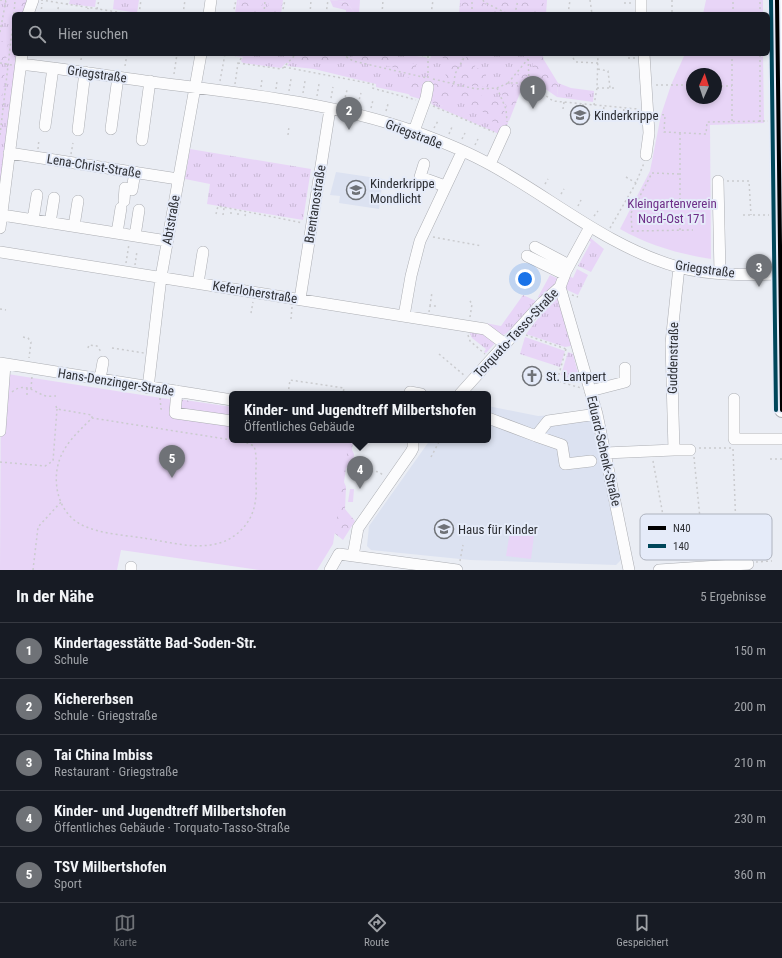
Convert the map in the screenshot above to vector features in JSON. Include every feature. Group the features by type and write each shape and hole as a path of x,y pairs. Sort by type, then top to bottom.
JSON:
{"main road":[{"path":"777,0 782,410"}],"street":[{"path":"29,12 38,0"},
{"path":"209,12 211,0"},
{"path":"637,2 640,12"},
{"name":"Abtstraße","path":"148,388 161,277 201,56"},
{"path":"640,56 646,85 648,111 649,133 646,155"},
{"path":"0,228 21,59"},
{"name":"Griegstraße","path":"21,59 52,59 85,72 233,93 330,104 414,131 490,164 590,227 640,253 679,267 720,273 781,274"},
{"path":"45,126 52,59"},
{"path":"78,130 85,72"},
{"path":"111,129 118,76"},
{"path":"142,140 150,81"},
{"path":"414,131 425,103 428,82"},
{"name":"Brentanostraße","path":"296,302 311,224 330,104"},
{"path":"490,164 504,134"},
{"path":"404,316 411,276 423,236 462,152"},
{"name":"Lena-Christ-Straße","path":"9,153 178,179"},
{"path":"424,164 420,177 445,186"},
{"path":"117,233 126,188 132,190 135,172"},
{"path":"718,181 720,273"},
{"path":"33,220 37,195"},
{"path":"50,223 54,198"},
{"path":"74,226 78,200"},
{"path":"132,240 139,210"},
{"path":"2,215 117,233 132,240 167,241"},
{"name":"Torquato-Tasso-Straße","path":"463,391 542,303 560,287 566,269 590,227"},
{"name":"Keferloherstraße","path":"0,252 254,292 296,302 467,326 488,330 505,344"},
{"path":"198,283 203,252"},
{"path":"531,252 566,269"},
{"name":"Guddenstraße","path":"674,450 671,343 679,267"},
{"name":"Eduard-Schenk-Straße","path":"560,287 597,414 629,570"},
{"path":"100,379 103,362"},
{"path":"0,431 2,364"},
{"name":"Hans-Denzinger-Straße","path":"2,364 229,400"},
{"path":"590,391 625,382 625,368"},
{"path":"176,391 175,413 229,421"},
{"path":"734,399 734,439 782,439"},
{"path":"536,436 548,421 597,414"},
{"path":"491,419 562,445 565,464 591,461"},
{"path":"353,556 358,528 413,448 413,443"},
{"path":"606,453 690,450"},
{"path":"330,570 339,554 428,568 458,566"},
{"path":"659,570 743,564"}],"path":[{"path":"0,0 6,0 0,32"},
{"path":"14,12 15,0"},
{"path":"38,0 117,12"},
{"path":"38,0 41,12"},
{"path":"67,5 68,0"},
{"path":"97,9 98,0"},
{"path":"139,12 141,0"},
{"path":"183,12 185,0"},
{"path":"233,12 236,0"},
{"path":"264,12 265,0"},
{"path":"282,12 284,0"},
{"path":"310,12 311,0"},
{"path":"326,12 328,0"},
{"path":"382,12 383,0"},
{"path":"431,12 433,0"},
{"path":"472,0 472,12"},
{"path":"484,0 484,2 504,12"},
{"path":"514,12 518,0"},
{"path":"568,12 570,0"},
{"path":"590,0 592,12"},
{"path":"672,0 672,12"},
{"path":"733,0 733,12"},
{"path":"760,0 760,12"},
{"path":"624,3 637,2"},
{"path":"57,12 59,4"},
{"path":"87,12 88,8"},
{"path":"0,135 12,28"},
{"path":"81,60 82,56"},
{"path":"125,66 127,56"},
{"path":"174,74 177,56"},
{"path":"220,81 225,56"},
{"path":"233,93 238,63 243,56"},
{"path":"284,67 294,56"},
{"path":"346,56 353,61 428,82 454,83 476,89 497,88 508,83 529,83 553,101 624,108 665,115 664,132 706,134 707,122 768,121"},
{"path":"428,56 428,82"},
{"path":"454,83 455,74 465,56"},
{"path":"571,56 575,62 598,64"},
{"path":"594,105 597,88 598,56"},
{"path":"628,58 640,56"},
{"path":"732,56 732,122"},
{"path":"760,56 760,122"},
{"path":"508,83 528,59"},
{"path":"528,59 529,83"},
{"path":"0,63 7,64"},
{"path":"238,63 282,69 284,67 373,84 372,88 425,103 504,134 508,120 506,109 497,88"},
{"path":"598,69 608,71 610,88"},
{"path":"261,87 262,79"},
{"path":"289,92 291,80"},
{"path":"276,90 277,81"},
{"path":"303,93 305,81"},
{"path":"317,96 319,84"},
{"path":"646,85 686,85"},
{"path":"722,86 732,86"},
{"path":"330,104 333,87"},
{"path":"597,88 616,88"},
{"path":"344,102 347,90"},
{"path":"358,104 361,93"},
{"path":"371,108 373,100"},
{"path":"563,109 564,102"},
{"path":"386,111 388,104"},
{"path":"582,111 583,104"},
{"path":"603,114 604,106"},
{"path":"623,116 624,108"},
{"path":"434,128 438,121"},
{"path":"288,136 289,126"},
{"path":"449,134 452,127"},
{"path":"462,139 465,133"},
{"path":"680,133 680,230"},
{"path":"38,148 39,139"},
{"path":"475,145 478,139"},
{"path":"71,153 73,143"},
{"path":"605,235 636,183 646,155"},
{"path":"679,174 652,174 631,213 632,231 693,230"},
{"path":"626,177 636,183"},
{"path":"545,184 548,179"},
{"path":"718,181 749,181 751,215"},
{"path":"561,194 564,189"},
{"path":"578,206 581,200"},
{"path":"216,214 218,206 252,212 254,215 311,224"},
{"path":"223,215 224,208"},
{"path":"231,209 231,214"},
{"path":"238,210 238,215"},
{"path":"594,216 598,210"},
{"path":"245,216 246,211"},
{"path":"743,215 769,215"},
{"path":"423,236 482,246"},
{"path":"129,272 132,240"},
{"path":"129,272 137,251"},
{"path":"251,313 254,292"},
{"path":"430,306 432,292"},
{"path":"470,301 472,304 467,326 470,341 491,360"},
{"path":"291,319 296,302"},
{"path":"0,309 6,310"},
{"path":"522,334 566,349 577,347"},
{"path":"23,337 28,338 31,342 28,361"},
{"path":"112,348 152,354"},
{"path":"566,349 557,381 590,391"},
{"path":"439,354 466,376"},
{"path":"31,389 32,375"},
{"path":"288,391 290,380 344,388 344,391"},
{"path":"2,392 12,392 17,388 27,388 42,395 56,396"},
{"path":"27,388 27,395"},
{"path":"0,462 45,466 53,461 56,406"},
{"path":"57,409 92,415 92,418 229,439"},
{"path":"92,418 70,441 60,457 56,478 63,508 74,520 95,530 199,546 219,544 238,534 248,523 256,497 256,460 254,446 247,443"},
{"path":"431,456 438,443"},
{"path":"690,450 733,448 737,514"},
{"path":"690,450 694,456 700,514"},
{"path":"652,452 662,514"},
{"path":"770,459 782,459"},
{"path":"366,470 379,472 392,480"},
{"path":"33,570 38,527 61,502"},
{"path":"458,566 462,545"},
{"path":"704,560 705,567"},
{"path":"743,560 743,564 772,561"}],"shaded area":[{"name":"Kinderkrippe Mondlicht","path":"336,172 383,179 379,209 339,203 340,196 330,195"},
{"path":"491,407 538,416 591,413 623,558 616,565 470,560 371,550 367,546 369,526 428,443 491,443"}],"green space":[{"path":"0,0 30,0 26,12 12,12 12,56 18,56 0,224"},
{"path":"18,0 28,0 26,11 18,8"},
{"path":"70,0 96,0 95,7 69,4"},
{"path":"114,0 139,0 137,12 113,9"},
{"path":"237,0 239,0 238,6 244,0 281,0 280,12 235,12"},
{"path":"239,0 263,0 261,12 250,12 250,10 238,6"},
{"path":"269,0 283,0 281,12 267,12"},
{"path":"330,0 360,0 359,12 354,12 347,2"},
{"path":"330,0 347,2 354,12 346,12 346,10 333,7"},
{"path":"460,0 547,0 546,12 459,12"},
{"path":"461,0 470,0 470,12 460,12"},
{"path":"474,0 480,0 487,6 500,12 488,12 487,9 483,7 473,6"},
{"path":"485,0 508,0 513,3 513,11 507,12"},
{"path":"522,0 544,0 542,12 519,12"},
{"path":"706,0 763,0 763,12 703,12"},
{"path":"1,41 8,42 6,61 0,60"},
{"path":"234,56 416,56 426,57 428,59 434,56 543,56 540,91 520,89 505,131 499,134 433,105 430,102 444,106 426,98 376,87 376,84 314,69 287,66 289,63 286,63 281,68 243,63 241,61 243,57"},
{"path":"296,56 332,56 341,58 332,66 322,64 317,60 311,61 293,59"},
{"path":"352,56 385,56 416,64 414,72 356,59"},
{"path":"431,56 463,56 453,80 445,78 450,65 449,60 441,57 434,63 430,62"},
{"path":"467,56 480,56 474,68 483,69 486,72 486,87 471,86 458,80 458,74"},
{"path":"532,56 543,56 558,83 557,97 539,84 533,71"},
{"name":"Kleingartenverein Nord-Ost 171","path":"684,56 763,56 764,123 710,125 711,259 664,248 642,240 620,229 650,171 661,115 671,85"},
{"path":"528,65 527,81 513,81"},
{"path":"0,68 5,68 0,120"},
{"path":"408,77 424,81 420,99 410,96 405,88"},
{"path":"434,80 475,91 485,98 501,100 504,114 502,129 481,110 458,99 455,98 444,106 430,102"},
{"path":"558,83 571,88 594,91 593,102 557,97"},
{"path":"508,84 533,87 543,96 525,91 520,93 509,121 509,113 500,88"},
{"path":"190,149 311,169 303,220 207,204 210,184 185,179"},
{"path":"771,167 775,169 776,258 771,258"},
{"path":"588,236 604,249 591,272 578,266 591,242 586,239"},
{"path":"577,269 588,275 578,295 563,288 567,275 573,278"},
{"path":"550,275 559,279 558,285 542,299 538,297"},
{"path":"523,295 536,301 509,332 501,336 484,327 485,323 501,326"},
{"path":"553,299 558,299 571,346 565,347 526,334"},
{"path":"469,331 487,333 497,341 486,353 484,352 486,349 472,338"},
{"path":"525,337 565,351 560,367 520,354"},
{"path":"568,352 573,354 580,381 579,383 561,375"},
{"path":"1,373 229,409 229,443 349,443 333,544 317,570 259,570 121,550 117,570 0,570"},
{"path":"178,399 229,407 229,411 178,402"},
{"path":"345,443 353,443 353,464 346,468 344,482 346,487 345,509 355,521 343,540 332,531"},
{"path":"350,489 354,489 353,502 348,502"},
{"path":"511,525 535,528 531,559 506,556"}],"transit line":[{"name":"140","path":"771,0 776,410"},
{"name":"N40","path":"777,0 782,410"}],"place":[{"name":"Kindertagesstätte Bad-Soden-Str.","path":"533,109"},
{"name":"Kinderkrippe","path":"580,115"},
{"name":"Kichererbsen","path":"349,130"},
{"name":"Kinderkrippe Mondlicht","path":"356,190"},
{"name":"Tai China Imbiss","path":"759,287"},
{"name":"St. Lantpert","path":"532,376"},
{"name":"TSV Milbertshofen","path":"172,478"},
{"name":"Kinder- und Jugendtreff Milbertshofen","path":"360,489"},
{"name":"Haus für Kinder","path":"444,529"}]}
